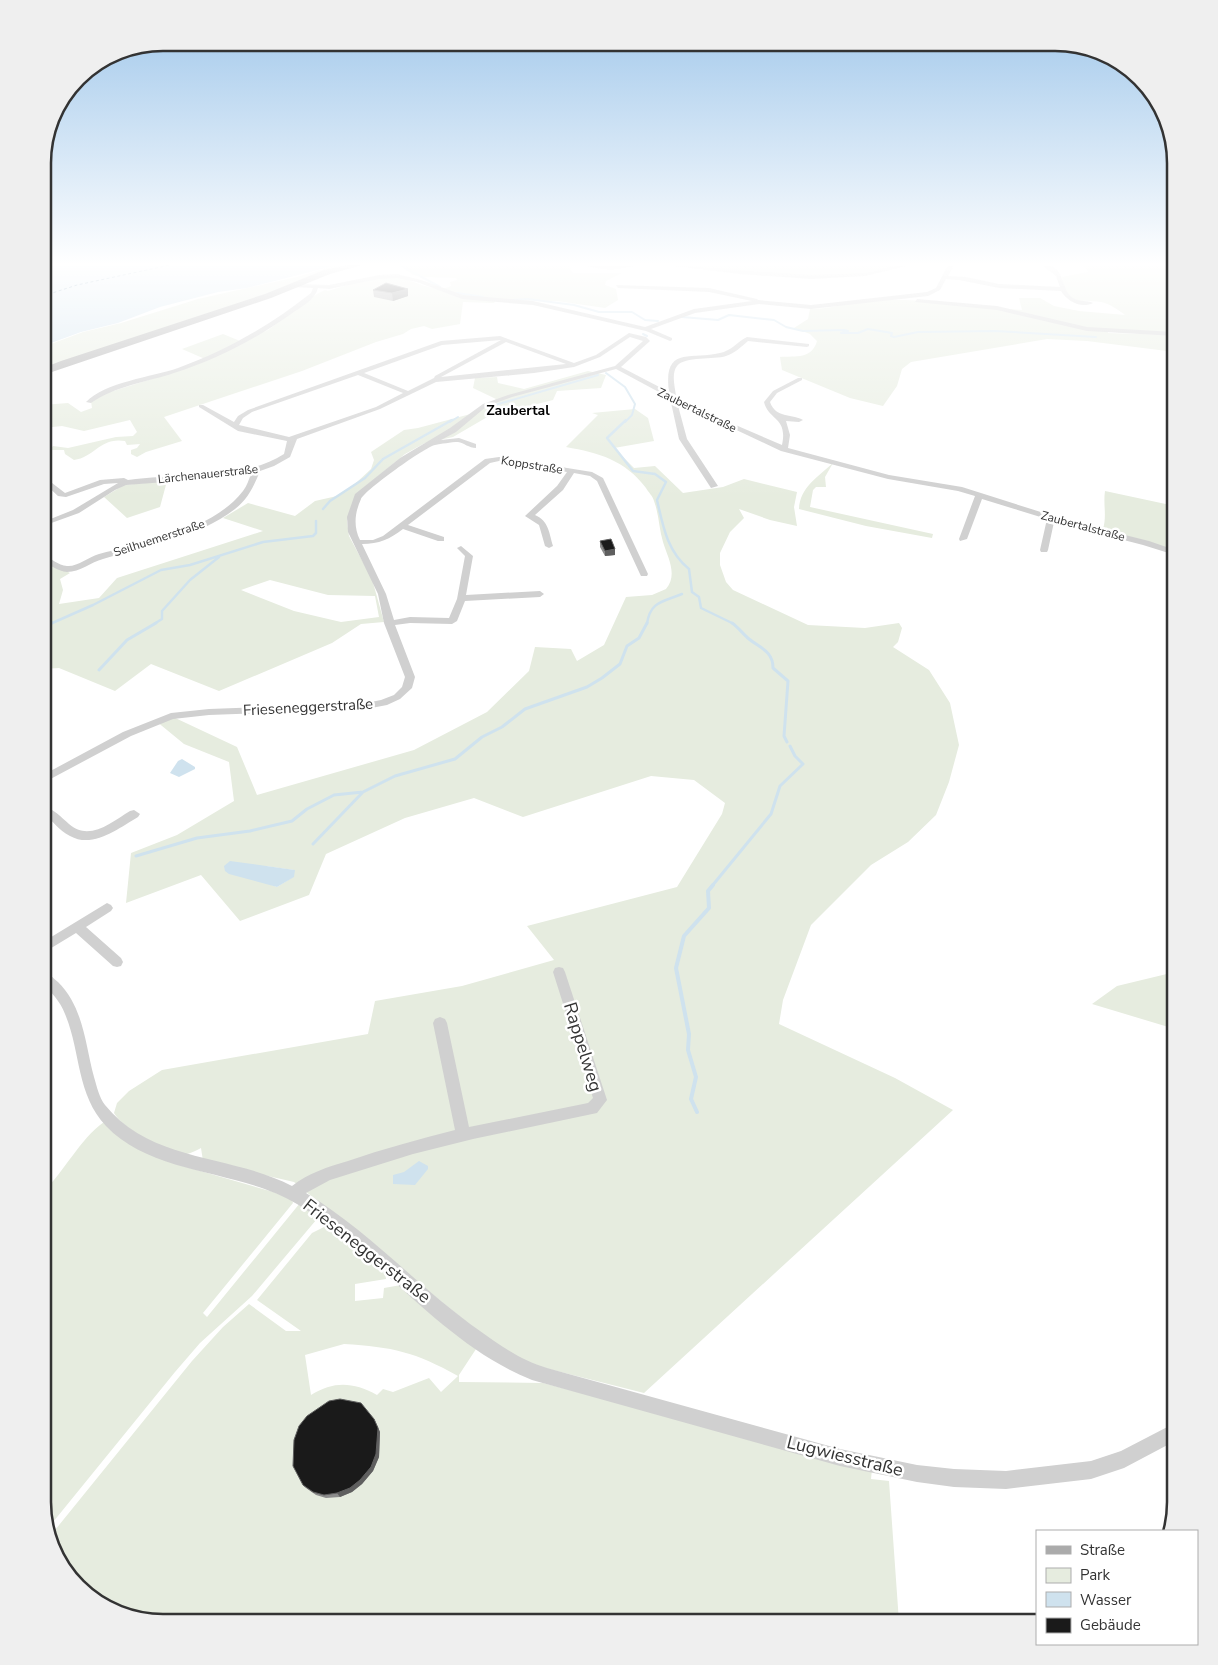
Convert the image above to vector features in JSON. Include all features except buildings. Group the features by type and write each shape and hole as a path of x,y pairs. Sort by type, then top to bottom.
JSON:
{"main road":[{"path":"51,370 129,343"}],"street":[{"path":"88,402 102,394 179,370 240,343"},
{"path":"236,426 238,419 246,413 440,344 453,343"},
{"path":"201,406 247,431 291,440 296,436 378,408 435,380 501,343"},
{"path":"513,343 574,365"},
{"path":"435,380 534,372 574,365 598,356 618,343"},
{"path":"617,367 645,343"},
{"path":"714,486 683,439 673,398 670,376 673,366 680,360 723,355 736,349 742,343"},
{"path":"787,343 807,345"},
{"name":"Zaubertalstraße","path":"617,367 673,398 784,449 888,477 943,486 979,495 1051,518 1167,550"},
{"name":"Frieseneggerstraße","path":"51,775 140,728 171,716 224,711 361,707 389,702 404,691 410,677 379,589 352,532 350,520 358,496 403,460 493,401 617,367"},
{"path":"359,373 408,393"},
{"path":"784,449 787,440 780,418 768,406 767,402 776,392 800,379"},
{"path":"780,418 799,420"},
{"name":"Lärchenauerstraße","path":"51,485 61,494 66,495 111,480 132,481 256,471 271,466 285,457 291,440"},
{"name":"Frieseneggerstraße","path":"432,442 459,440 472,446"},
{"name":"Koppstraße","path":"356,542 382,540 493,460 592,474 600,480 644,574"},
{"name":"Seilhuemerstraße","path":"51,562 70,569 95,558 200,526 236,506 244,497 256,471"},
{"path":"549,546 543,523 540,519 529,516 560,488 572,471"},
{"name":"Lärchenauerstraße","path":"51,522 85,506 114,487 132,481"},
{"path":"964,539 979,495"},
{"path":"1044,550 1051,518"},
{"path":"402,526 441,539"},
{"path":"390,623 410,620 452,622 461,599 469,556 461,548"},
{"path":"461,599 540,594"},
{"path":"51,815 72,833 85,837 98,834 134,814"},
{"path":"51,943 107,908"},
{"path":"77,927 117,962"},
{"name":"Rappelweg","path":"293,1194 302,1186 323,1176 371,1160 464,1134 592,1109 600,1100 559,972"},
{"name":"Frieseneggerstraße","path":"51,984 63,996 75,1017 90,1090 102,1114 112,1124 152,1150 263,1182 293,1194 322,1214 398,1274 469,1333 516,1365"},
{"path":"440,1023 464,1134"},
{"name":"Lugwiesstraße","path":"516,1365 535,1373 633,1402 917,1474 954,1478 1012,1479 1094,1470 1124,1458 1167,1436"}],"green space":[{"path":"54,343 123,343 51,367 51,344"},
{"path":"199,343 237,343 205,359 182,349"},
{"path":"241,343 374,343 302,371 164,417 182,441 146,452 137,457 131,454 131,450 137,448 140,444 127,445 125,441 103,444 87,455 74,460 65,454 64,450 51,450 53,446 68,448 116,437 133,436 137,432 130,420 84,431 62,426 51,427 51,404 68,403 81,412 92,408 91,401 110,392 187,368"},
{"path":"816,343 1025,343 911,362 902,369 897,386 883,406 850,398 782,370 780,357 807,354 815,347"},
{"path":"1101,343 1167,343 1167,351"},
{"path":"588,371 606,375 601,388 557,391 553,400 489,416 453,437 425,443 405,454 356,494 347,521 349,536 372,579 384,622 361,624 332,643 219,691 151,664 115,691 59,668 51,668 51,563 70,573 60,579 63,590 59,604 99,598 117,578 263,531 223,518 248,503 295,516 315,501 337,496 356,483 371,469 374,460 371,452 404,430 478,412 496,399 473,388 475,378 497,377 498,383 524,389","holes":["270,580 328,595 375,596 379,617 341,622 294,611 241,590"]},
{"path":"635,409 648,418 654,441 614,448 634,468 655,466 683,493 723,487 744,479 797,492 794,507 797,526 770,520 739,509 744,518 730,532 720,553 720,565 726,582 733,590 808,625 865,628 899,623 902,628 898,642 893,647 929,670 950,703 959,745 949,782 936,815 908,842 871,865 811,925 783,1000 779,1024 895,1078 953,1110 644,1393 537,1366 514,1356 479,1332 294,1182 203,1161 201,1148 187,1154 169,1151 136,1133 126,1126 114,1113 117,1103 129,1091 162,1070 368,1034 375,1001 462,986 554,960 527,926 677,887 722,814 725,803 694,780 651,776 523,817 474,798 405,818 326,854 309,895 240,921 201,875 126,903 131,853 177,835 234,801 229,762 184,744 156,721 171,716 237,747 257,795 414,750 487,712 529,671 535,647 571,649 577,661 604,645 626,597 652,595 666,589 670,584 672,572 652,496 638,478 620,464 600,455 566,447 598,415 592,413","holes":["265,866 294,870 293,877 277,887 258,880"]},
{"path":"833,463 825,477 826,487 816,487 813,490 810,507 933,534 932,538 866,526 799,509 800,501 806,488"},
{"path":"167,481 160,507 127,518 104,497 124,485"},
{"path":"1105,491 1167,504 1167,549 1103,529 1105,519"},
{"path":"1167,974 1167,1027 1092,1004 1117,986"},
{"path":"104,1122 183,1166 291,1197 293,1203 203,1313 207,1317 300,1203 322,1213 252,1296 200,1343 53,1522 51,1502 51,1184 95,1129"},
{"path":"328,1225 385,1270 386,1279 355,1284 355,1301 383,1298 384,1288 401,1285 478,1346 459,1375 459,1382 543,1383 872,1469 871,1479 889,1481 898,1614 156,1614 141,1612 113,1602 89,1586 74,1570 66,1558 55,1530 192,1361 223,1327 249,1304 286,1331 301,1331 257,1300 312,1233","holes":["344,1344 376,1347 416,1356 458,1376 441,1392 429,1378 393,1392 383,1389 377,1395 360,1388 344,1385 328,1387 311,1395 305,1355"]}],"water":[{"path":"182,759 195,767 195,769 179,777 170,773 178,761"},
{"path":"230,861 295,870 294,877 277,887 229,874 225,871 224,866"},
{"path":"419,1161 428,1166 428,1169 415,1185 393,1184 393,1175 404,1172"}],"waterway":[{"path":"606,373 625,387 635,404 632,415 625,422"},
{"path":"488,407 598,375"},
{"path":"450,422 458,417"},
{"path":"323,509 330,501 365,478 383,459 452,420"},
{"path":"626,420 607,438 633,471 655,474 666,482 657,500 661,519 671,546 689,569 692,592 699,597 701,608 732,623"},
{"path":"51,624 93,605 161,570 190,565 263,542 313,536 316,533 316,521"},
{"path":"154,624 162,619 162,611 190,580 219,557"},
{"path":"647,624 651,611 658,603 682,594"},
{"path":"99,670 127,640 156,623"},
{"path":"363,792 395,776 455,759 482,737 502,727 525,709 587,687 620,664 627,646 639,638 647,623"},
{"path":"732,623 768,654 773,668 788,681 784,736 787,742"},
{"path":"712,886 771,814 780,786 803,764 795,756 790,746"},
{"path":"136,856 197,838 250,831 292,821 307,809 334,795 363,792"},
{"path":"313,844 363,792"},
{"path":"697,1112 691,1099 696,1077 688,1050 689,1034 676,968 684,936 709,908 708,891 713,885"}],"district":[{"name":"Zaubertal","path":"518,410"}]}
